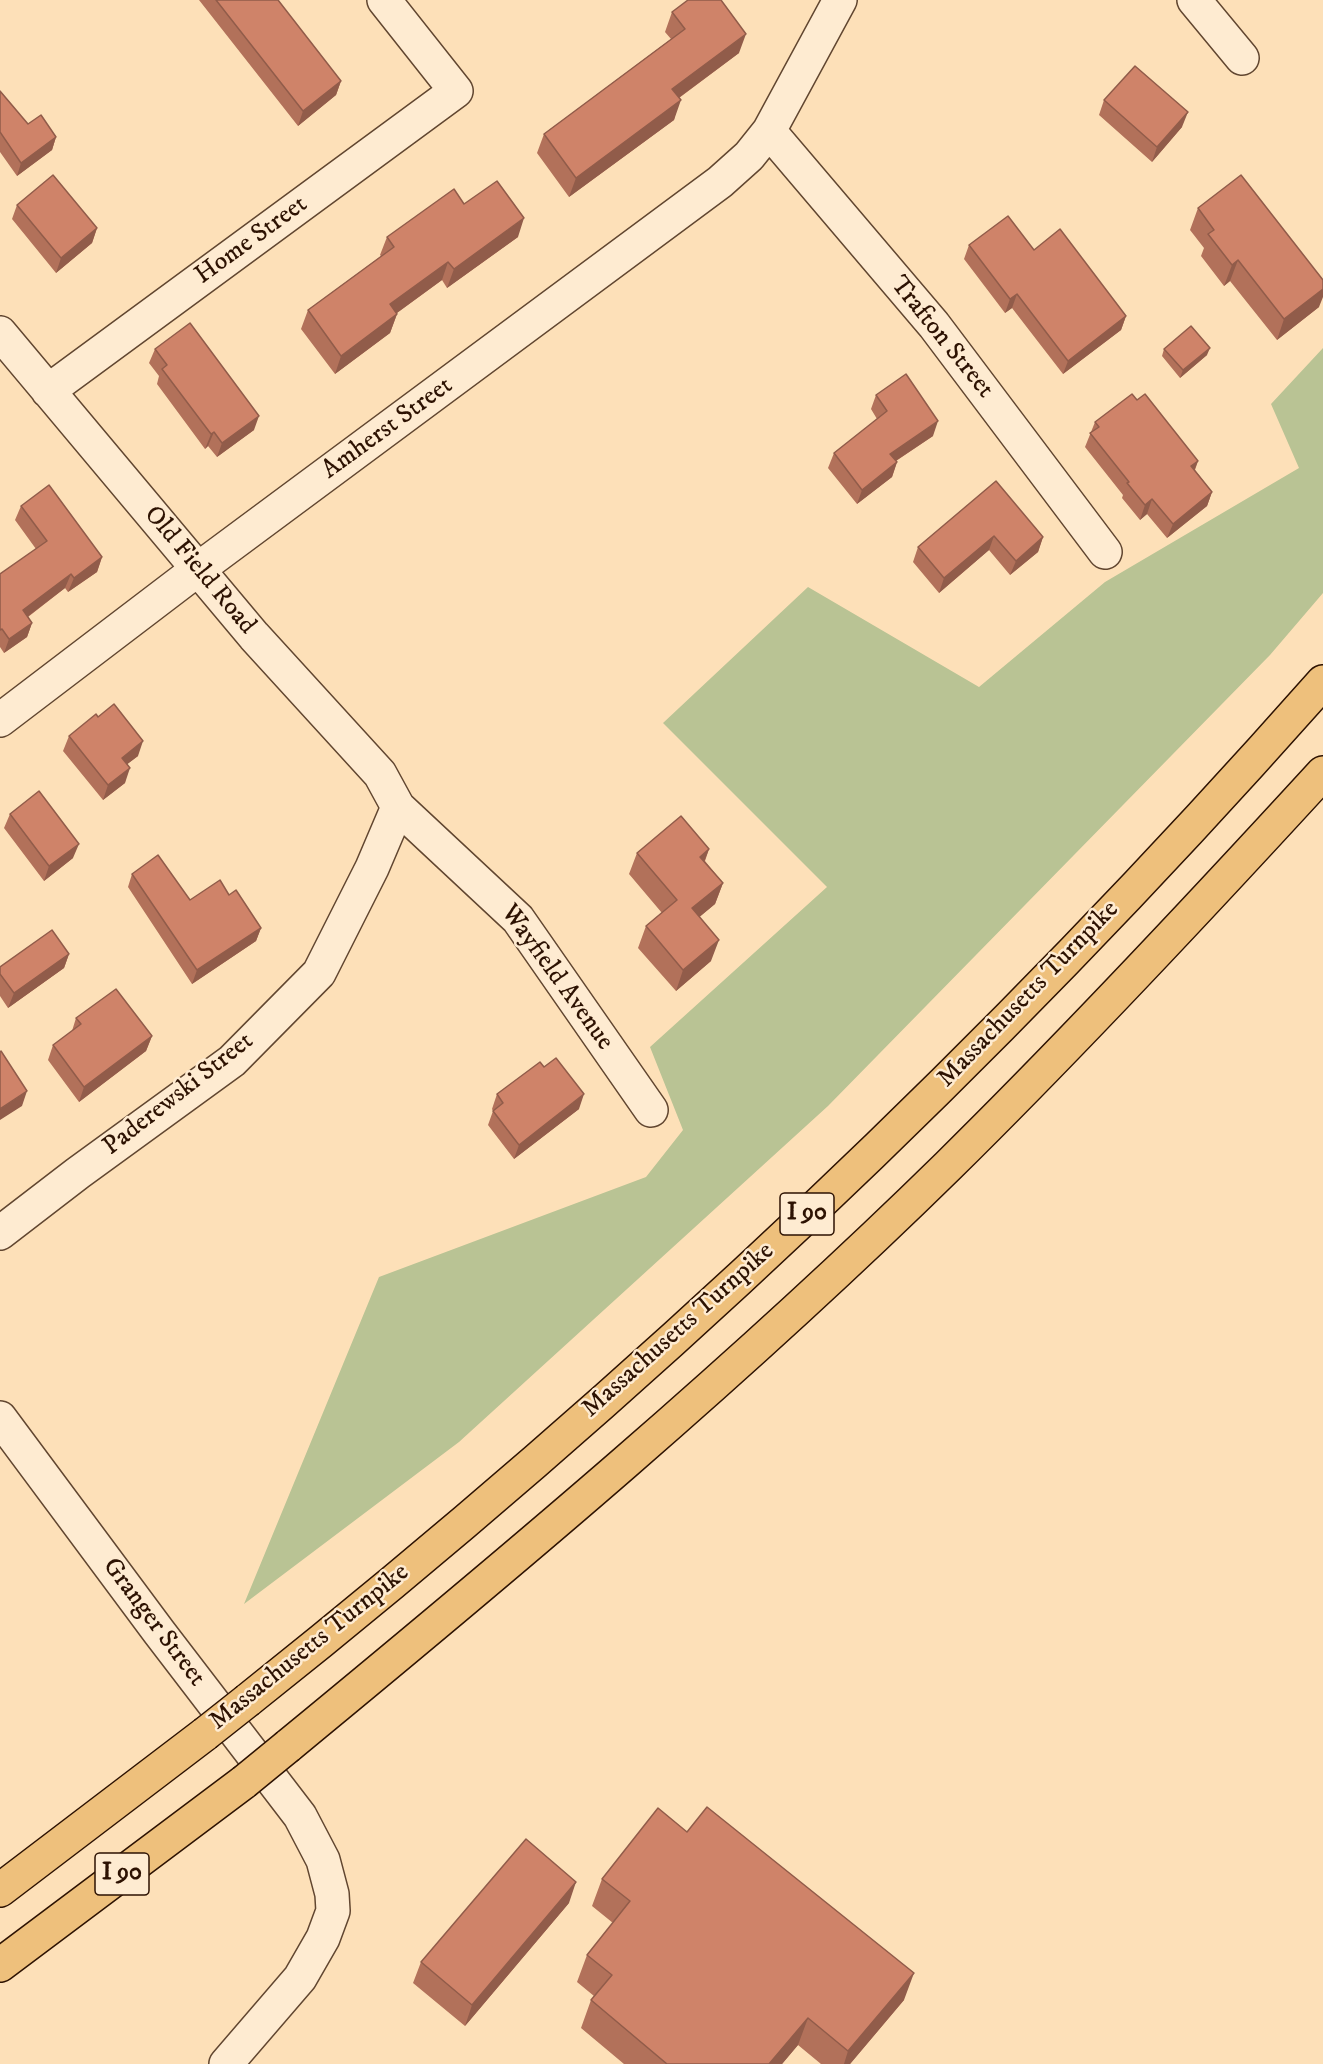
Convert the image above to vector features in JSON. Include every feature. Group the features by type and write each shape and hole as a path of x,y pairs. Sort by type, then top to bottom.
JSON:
{"highway":[{"name":"Massachusetts Turnpike","path":"0,1890 205,1734 316,1646 622,1384 787,1234 947,1080 1111,913 1323,682"},
{"name":"I 90","path":"0,1965 244,1782 484,1585 722,1378 912,1200 1118,994 1323,772"}],"street":[{"name":"Home Street","path":"48,391 456,91 384,0"},
{"name":"Amherst Street","path":"0,720 197,570 720,182 748,156 769,131 840,0"},
{"path":"1194,0 1242,58"},
{"name":"Trafton Street","path":"769,131 934,325 1105,552"},
{"name":"Old Field Road","path":"0,333 197,570 380,774 398,807"},
{"name":"Wayfield Avenue","path":"398,807 518,919 651,1110"},
{"name":"Paderewski Street","path":"0,1233 232,1061 319,973 372,868 398,807"},
{"name":"Granger Street","path":"0,1418 159,1632 300,1816 323,1860 332,1894 331,1918 316,1951 300,1978 226,2064"}],"green space":[{"path":"1323,348 1323,593 1270,655 828,1106 459,1442 244,1604 379,1277 646,1177 683,1130 650,1047 827,887 663,723 808,587 979,687 1105,582 1299,468 1271,404"}],"building":[{"path":"216,0 278,0 341,81 303,111"},
{"path":"688,0 721,0 746,34 672,89 681,100 576,178 544,134 685,29 672,12"},
{"path":"1135,66 1188,112 1157,147 1104,100"},
{"path":"0,91 28,124 41,115 56,137 21,163 0,132"},
{"path":"53,175 97,228 61,258 17,205"},
{"path":"1241,175 1323,280 1323,289 1284,319 1238,260 1232,265 1208,234 1214,230 1198,208"},
{"path":"497,181 524,218 454,269 448,262 390,304 397,314 341,356 308,310 394,247 387,237 454,189 464,204"},
{"path":"1008,216 1034,250 1060,229 1126,316 1068,361 1017,294 1010,299 969,245"},
{"path":"190,323 259,416 222,443 214,432 211,434 162,369 167,365 155,349"},
{"path":"1191,326 1210,348 1183,370 1164,349"},
{"path":"906,374 938,421 890,454 897,462 862,490 834,453 887,411 876,395"},
{"path":"1132,394 1137,400 1145,394 1198,461 1191,466 1212,492 1173,524 1152,499 1145,505 1090,433 1099,427 1095,422"},
{"path":"996,481 1043,537 1016,561 994,536 944,578 918,547"},
{"path":"49,485 102,557 74,578 71,574 23,610 32,623 9,639 2,629 0,630 0,574 47,541 21,506"},
{"path":"114,704 143,741 122,758 130,768 108,785 69,736 96,714 98,717"},
{"path":"39,791 79,844 49,866 10,814"},
{"path":"681,816 709,849 700,857 723,883 692,908 719,940 683,970 646,926 677,900 637,853"},
{"path":"158,855 190,900 220,880 229,895 236,890 261,928 197,970 132,874"},
{"path":"52,930 69,954 14,993 0,974 0,967"},
{"path":"116,989 152,1036 84,1087 53,1045 81,1024 76,1018"},
{"path":"0,1052 27,1091 0,1109"},
{"path":"556,1058 584,1094 519,1145 493,1111 503,1103 497,1094 540,1062 544,1067"},
{"path":"707,1807 914,1973 848,2051 808,2018 769,2064 667,2064 591,2000 612,1975 587,1955 630,1901 602,1879 658,1808 687,1832"},
{"path":"526,1839 576,1882 472,2005 421,1962"}]}
